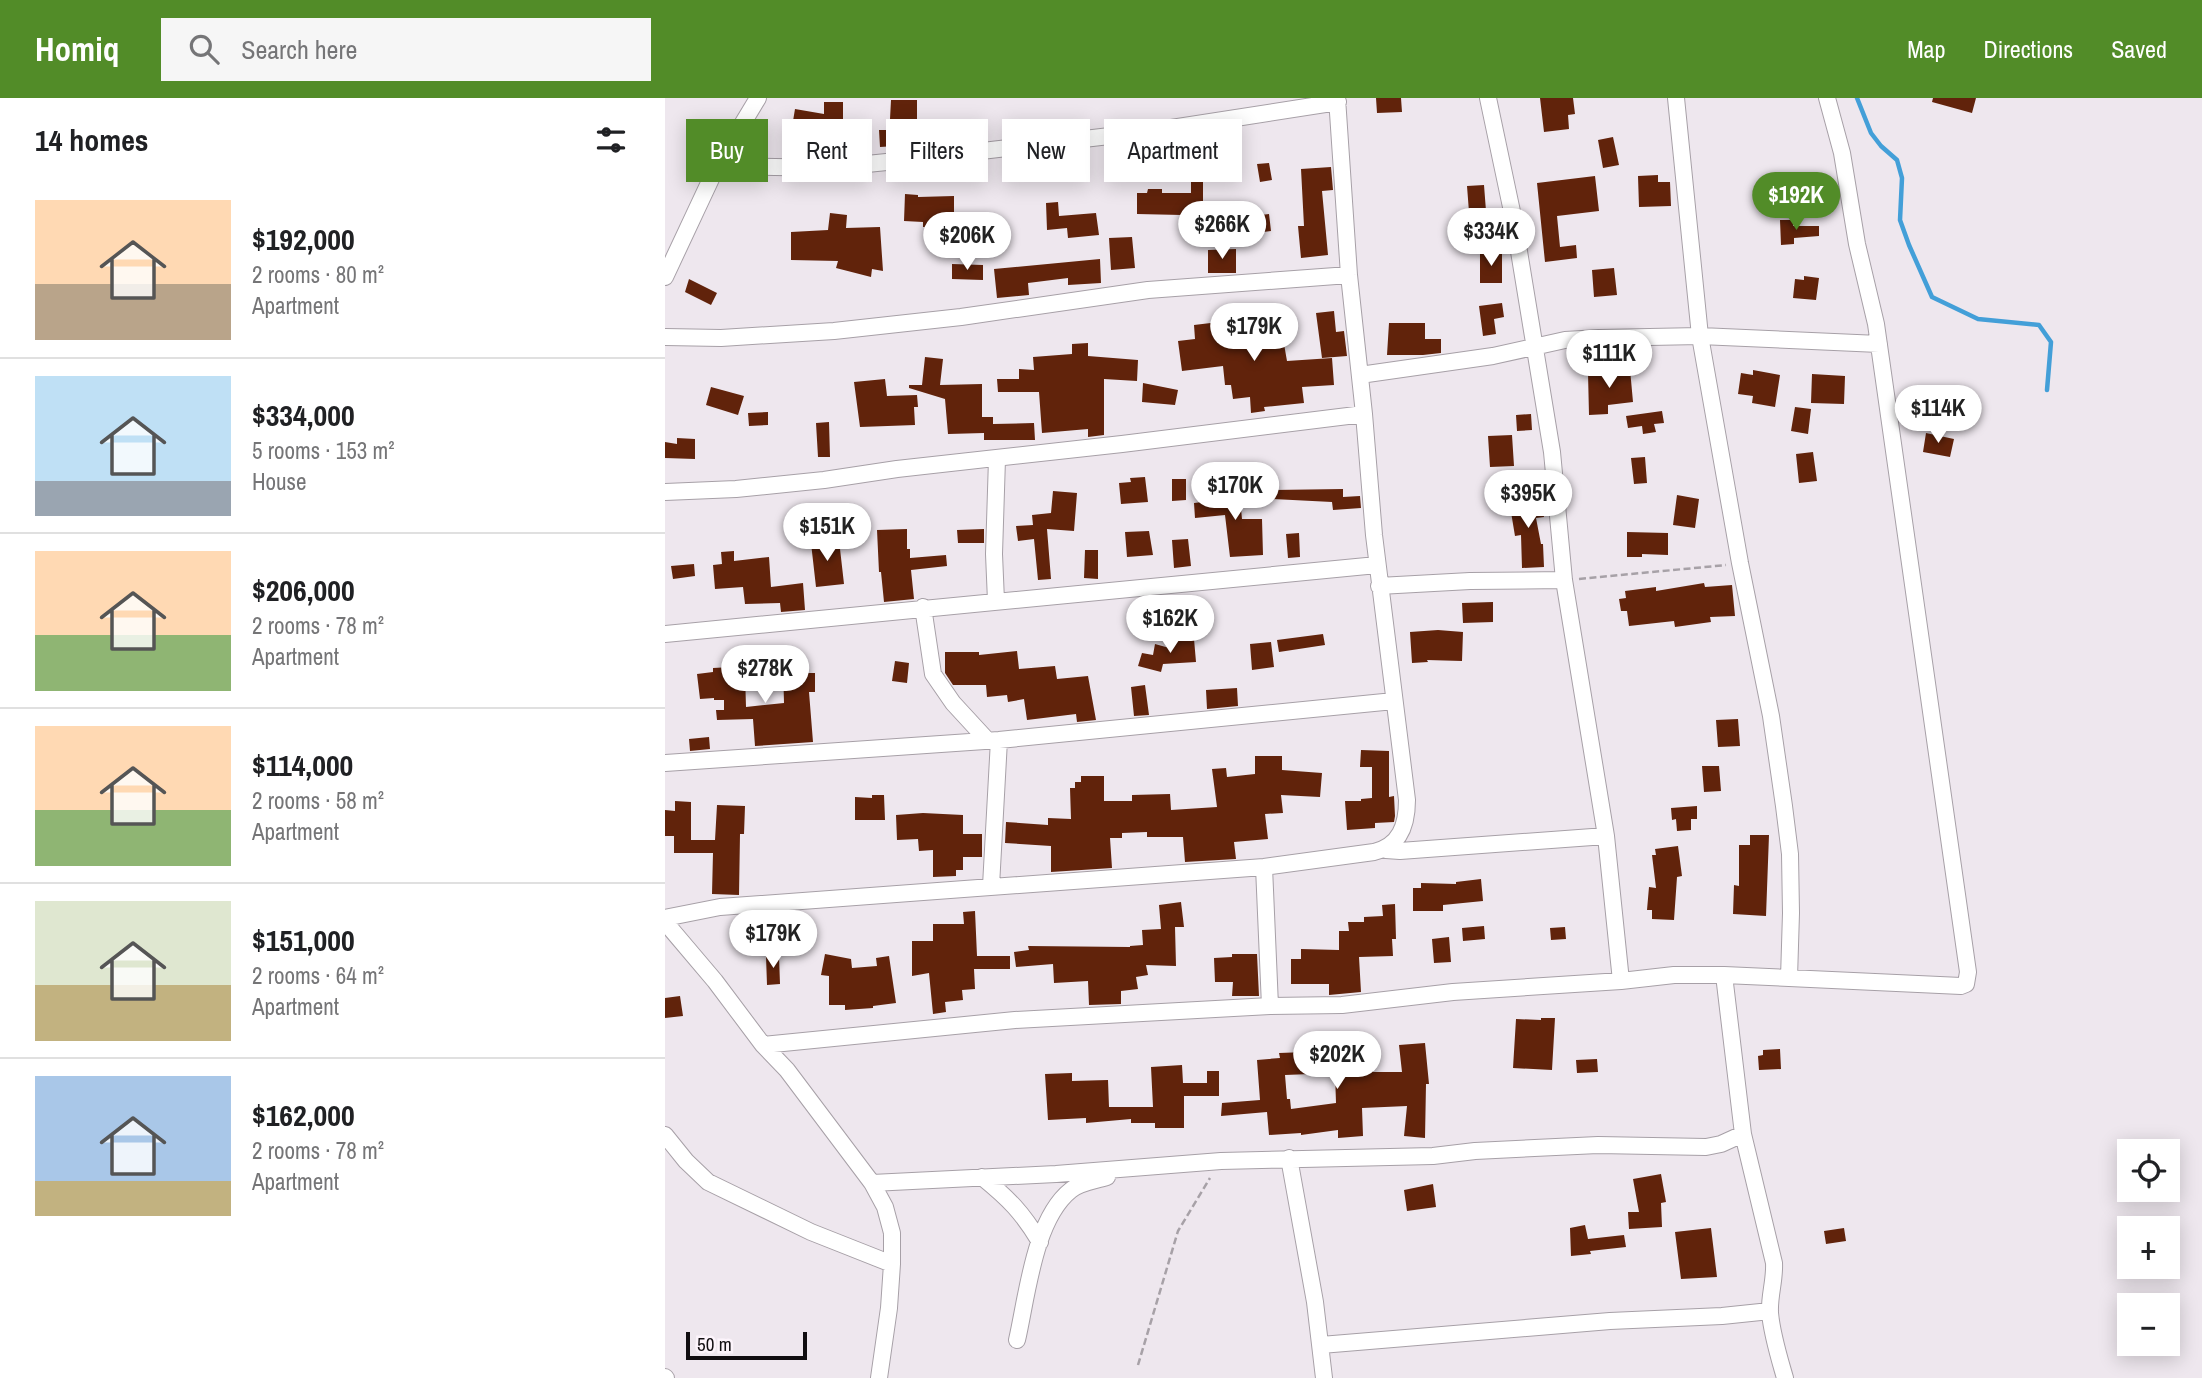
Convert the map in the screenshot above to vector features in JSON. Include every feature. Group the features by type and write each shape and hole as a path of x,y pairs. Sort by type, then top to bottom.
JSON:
{"street":[{"path":"745,119 758,98"},
{"path":"1488,98 1514,221 1552,452 1564,580 1606,836 1621,981"},
{"path":"1676,98 1700,336 1740,563 1771,716 1790,853 1789,978"},
{"path":"763,1045 1016,1020 1342,1004 1453,992 1674,975 1966,985 1968,978 1876,324 1857,244 1842,153 1827,98"},
{"path":"768,167 828,168 893,162 1152,131 1338,100 1349,275 1377,565 1407,809 1399,836 1394,844 1386,849"},
{"path":"665,277 710,182"},
{"path":"665,337 721,338 834,331 961,317 1148,290 1349,275"},
{"path":"1360,375 1493,356 1565,340 1700,336 1879,344"},
{"path":"665,492 736,489 1364,414"},
{"path":"996,601 993,554 997,459"},
{"path":"665,634 1377,565"},
{"path":"1380,586 1564,580"},
{"path":"923,607 933,674 953,703 993,741 991,886"},
{"path":"665,762 993,741 1394,701"},
{"path":"879,1378 893,1264 892,1233 885,1207 872,1182 787,1070 763,1045 665,920 720,907 1264,867 1386,849 1400,851 1606,836"},
{"path":"1264,867 1270,1006"},
{"path":"1724,975 1743,1134 1771,1245 1775,1280 1770,1311 1776,1348 1785,1378"},
{"path":"872,1182 1221,1161 1433,1156 1475,1151 1598,1145 1706,1147 1721,1144 1743,1134"},
{"path":"665,1135 708,1182 811,1232 893,1264"},
{"path":"1289,1158 1309,1265 1324,1378"},
{"path":"1017,1340 1040,1242 1056,1208 1073,1188 1136,1168"},
{"path":"982,1177 1012,1201 1040,1242"},
{"path":"1321,1345 1610,1321 1722,1317 1770,1311"}],"path":[{"path":"1564,580 1740,563"},
{"path":"1139,1366 1178,1231 1221,1161"}],"building":[{"path":"1376,98 1401,98 1402,112 1377,113"},
{"path":"1540,98 1573,98 1575,114 1568,115 1569,129 1544,132"},
{"path":"1933,98 1976,98 1972,113 1932,102"},
{"path":"891,100 917,100 917,119 890,119"},
{"path":"824,102 843,102 843,119 793,119 795,109 824,114"},
{"path":"879,130 886,130 886,147 880,147"},
{"path":"1613,137 1619,165 1603,168 1598,140"},
{"path":"1269,163 1272,180 1260,182 1257,164"},
{"path":"1331,167 1333,190 1322,191 1328,255 1301,258 1298,226 1304,226 1301,169"},
{"path":"1658,175 1658,182 1670,182 1671,206 1639,207 1638,176"},
{"path":"1595,176 1599,211 1557,216 1560,247 1576,245 1577,258 1545,262 1537,183"},
{"path":"1191,182 1203,182 1203,219 1182,219 1182,215 1137,214 1137,193 1147,193 1148,189 1162,189 1162,193 1191,193"},
{"path":"1484,185 1488,237 1471,238 1467,186"},
{"path":"905,194 918,197 954,196 954,227 923,227 923,222 904,221"},
{"path":"1058,202 1059,216 1096,213 1099,235 1068,238 1067,228 1047,230 1046,203"},
{"path":"830,213 847,215 846,228 880,227 883,271 872,269 871,277 836,268 838,261 791,260 791,232 828,230"},
{"path":"1269,214 1271,231 1248,234 1246,217"},
{"path":"1780,220 1793,220 1793,226 1819,226 1819,236 1794,238 1794,244 1781,245"},
{"path":"1132,237 1135,268 1111,270 1109,238"},
{"path":"1236,249 1236,273 1208,273 1208,250"},
{"path":"1480,254 1502,254 1502,283 1480,283"},
{"path":"1100,259 1101,283 1068,285 1068,278 1028,283 1029,295 997,298 994,269"},
{"path":"952,264 983,265 983,280 952,279"},
{"path":"1614,268 1617,295 1594,297 1592,270"},
{"path":"1804,276 1819,278 1816,300 1793,298 1795,279 1804,280"},
{"path":"689,279 717,293 711,305 685,292"},
{"path":"1502,303 1504,317 1494,319 1496,334 1483,336 1479,306"},
{"path":"1334,311 1336,332 1344,331 1347,356 1322,358 1316,313"},
{"path":"1242,316 1245,333 1281,327 1287,361 1332,358 1334,385 1302,387 1304,403 1264,407 1265,411 1251,413 1250,397 1233,399 1231,385 1225,385 1223,366 1182,371 1178,341 1195,339 1194,325"},
{"path":"1389,323 1425,323 1425,339 1441,339 1441,353 1387,355"},
{"path":"1088,343 1088,356 1138,360 1137,381 1104,379 1104,435 1088,437 1088,429 1042,433 1039,392 998,392 997,379 1019,379 1019,369 1034,370 1033,357 1072,354 1072,344"},
{"path":"925,357 943,359 940,385 982,384 982,417 993,417 993,424 1034,423 1035,440 984,440 984,433 948,434 945,399 909,388 909,385 922,385"},
{"path":"1630,369 1633,402 1608,405 1608,414 1589,415 1588,373"},
{"path":"1753,370 1780,375 1775,407 1752,403 1753,396 1738,394 1741,373 1753,375"},
{"path":"1812,374 1845,376 1844,404 1811,403"},
{"path":"885,379 887,396 917,395 918,407 914,407 915,425 860,427 854,382"},
{"path":"1143,383 1178,390 1175,405 1142,402"},
{"path":"711,387 744,396 738,415 706,405"},
{"path":"1795,407 1811,409 1808,434 1791,431"},
{"path":"1662,411 1664,423 1654,424 1656,432 1643,434 1642,426 1628,428 1626,416"},
{"path":"768,412 768,425 749,426 748,413"},
{"path":"1531,414 1532,430 1517,431 1516,415"},
{"path":"829,422 830,457 818,457 816,423"},
{"path":"1926,433 1954,439 1950,457 1923,452"},
{"path":"1512,435 1514,466 1490,467 1488,436"},
{"path":"677,438 695,439 695,459 665,458 665,442 677,444"},
{"path":"1813,452 1817,481 1799,483 1796,454"},
{"path":"1645,457 1647,483 1634,484 1631,458"},
{"path":"1145,477 1148,502 1121,504 1119,483 1131,482 1130,478"},
{"path":"1238,478 1242,519 1262,519 1263,555 1230,557 1225,515 1195,518 1194,503 1212,501 1211,497 1226,496 1225,480"},
{"path":"1172,479 1186,479 1186,500 1172,501"},
{"path":"1343,489 1343,497 1360,496 1361,508 1333,510 1332,502 1273,499 1273,490"},
{"path":"1053,491 1077,493 1074,531 1047,529 1051,579 1038,580 1034,539 1018,541 1016,526 1033,525 1032,515 1051,513"},
{"path":"1677,495 1699,499 1695,528 1673,525"},
{"path":"1532,496 1533,504 1542,503 1544,517 1536,518 1543,544 1544,567 1522,568 1521,535 1515,536 1509,500"},
{"path":"907,529 910,558 946,555 947,566 911,570 914,599 884,602 877,530"},
{"path":"984,529 984,543 958,543 957,530"},
{"path":"1149,531 1153,555 1127,557 1125,532"},
{"path":"1627,532 1668,533 1668,555 1642,554 1642,557 1627,557"},
{"path":"1299,533 1300,557 1288,558 1286,534"},
{"path":"1188,539 1191,566 1174,568 1172,540"},
{"path":"839,540 844,584 816,587 811,543"},
{"path":"1085,550 1098,550 1098,579 1084,578"},
{"path":"734,551 734,561 769,557 771,587 803,583 805,610 781,612 780,603 745,604 743,587 715,589 713,565 722,564 721,552"},
{"path":"694,564 695,576 673,579 671,566"},
{"path":"1704,583 1705,587 1732,585 1735,616 1710,617 1711,622 1675,627 1674,621 1629,626 1627,611 1621,611 1619,599 1626,598 1625,591 1656,587 1656,591"},
{"path":"1493,602 1493,622 1463,623 1462,603"},
{"path":"1410,632 1463,632 1462,661 1427,660 1428,662 1412,663"},
{"path":"1323,634 1325,645 1279,652 1277,640"},
{"path":"1194,639 1196,662 1163,664 1161,672 1138,666 1142,653 1153,655 1155,644 1173,649 1172,640"},
{"path":"1271,642 1274,667 1252,670 1250,644"},
{"path":"1017,651 1019,669 1055,666 1057,679 1088,676 1096,720 1077,722 1076,714 1027,720 1024,699 1008,702 1007,695 987,697 986,685 953,685 945,673 945,652 979,652 979,655"},
{"path":"895,661 909,663 907,683 892,681"},
{"path":"783,665 796,665 796,673 815,673 815,692 809,692 813,742 755,746 753,719 717,720 716,710 724,710 724,700 700,699 697,674 713,672 713,668 732,667 732,675 745,674 746,707 784,703"},
{"path":"1145,685 1149,715 1134,716 1131,687"},
{"path":"1237,688 1238,706 1207,709 1206,690"},
{"path":"1738,719 1740,746 1718,747 1716,720"},
{"path":"709,737 710,749 690,751 689,739"},
{"path":"1361,750 1389,751 1389,797 1394,796 1394,822 1375,823 1375,828 1347,830 1345,801 1372,798 1372,767 1360,767"},
{"path":"1255,756 1282,756 1282,770 1322,773 1320,797 1281,795 1283,813 1265,814 1268,839 1234,842 1236,859 1185,862 1183,837 1147,837 1147,832 1122,833 1122,838 1110,838 1112,868 1051,872 1051,846 1005,843 1006,822 1048,825 1048,818 1071,819 1070,788 1075,788 1075,782 1081,782 1081,776 1104,776 1104,801 1132,801 1132,795 1170,794 1171,810 1217,807 1212,769 1226,768 1227,777 1255,774"},
{"path":"1702,766 1719,766 1721,791 1704,792"},
{"path":"872,795 884,795 885,820 855,820 855,797 872,798"},
{"path":"675,801 691,802 691,840 715,840 717,805 745,806 744,834 740,834 739,895 712,894 713,853 674,853 674,836 665,836 665,810 675,811"},
{"path":"1697,806 1697,819 1691,819 1691,830 1677,831 1671,808"},
{"path":"896,815 963,815 963,834 982,834 982,857 963,857 963,870 956,870 956,876 933,877 933,850 919,851 918,839 897,840"},
{"path":"1750,835 1769,835 1766,916 1733,914 1734,885 1739,886 1739,845 1750,845"},
{"path":"1678,846 1682,876 1677,877 1674,920 1652,919 1652,910 1647,910 1649,887 1656,888 1652,855 1656,855 1655,849"},
{"path":"1481,879 1483,901 1443,905 1443,911 1413,911 1413,888 1421,888 1421,883 1456,884"},
{"path":"1181,902 1184,927 1175,927 1176,966 1146,965 1148,975 1136,977 1138,989 1121,991 1121,1004 1089,1005 1088,981 1054,983 1053,964 1016,967 1014,952 1029,950 1028,946 1143,945 1142,930 1161,929 1159,905"},
{"path":"1395,904 1396,939 1392,939 1393,956 1359,957 1361,992 1329,995 1329,984 1291,984 1291,959 1301,959 1301,949 1339,950 1339,931 1349,931 1348,922 1364,922 1364,917 1383,916 1382,905"},
{"path":"975,911 977,956 1010,956 1010,969 974,969 975,989 962,990 963,1000 945,1002 946,1012 933,1014 929,973 912,976 912,941 933,941 933,924 964,924 963,912"},
{"path":"1484,926 1485,939 1463,941 1462,928"},
{"path":"1565,927 1566,939 1551,940 1550,928"},
{"path":"1449,937 1451,962 1434,963 1432,939"},
{"path":"825,954 851,959 852,968 877,966 876,958 889,956 896,1003 845,1010 845,1005 829,1005 829,976 821,975"},
{"path":"1232,954 1257,954 1259,996 1232,996 1233,982 1215,982 1214,958 1232,957"},
{"path":"766,956 779,956 780,984 767,985"},
{"path":"680,996 683,1016 665,1018 665,998"},
{"path":"1555,1018 1552,1070 1513,1068 1516,1019"},
{"path":"1334,1039 1347,1039 1347,1046 1376,1048 1373,1072 1402,1072 1399,1045 1425,1043 1429,1084 1426,1084 1425,1138 1404,1136 1407,1106 1362,1108 1363,1136 1338,1138 1338,1130 1301,1135 1269,1135 1267,1112 1221,1116 1222,1103 1260,1100 1257,1060 1280,1058 1279,1053 1334,1051","holes":["1335,1073 1336,1103 1291,1109 1290,1099 1287,1099 1285,1075"]},
{"path":"1780,1049 1781,1069 1759,1070 1758,1056 1763,1055 1763,1050"},
{"path":"1597,1059 1598,1072 1577,1073 1576,1060"},
{"path":"1182,1065 1183,1083 1207,1083 1207,1071 1219,1071 1219,1096 1184,1096 1184,1128 1155,1128 1155,1123 1131,1123 1131,1119 1086,1123 1086,1118 1048,1120 1045,1074 1072,1073 1072,1081 1108,1080 1109,1107 1153,1107 1151,1067"},
{"path":"1661,1174 1666,1202 1661,1203 1662,1227 1629,1229 1628,1212 1639,1212 1633,1179"},
{"path":"1433,1184 1436,1207 1407,1211 1404,1190"},
{"path":"1585,1225 1588,1239 1624,1235 1626,1247 1571,1256 1570,1228"},
{"path":"1711,1228 1717,1277 1681,1279 1675,1232"},
{"path":"1844,1228 1846,1241 1826,1244 1824,1231"}],"waterway":[{"path":"1857,98 1871,133 1897,160 1902,178 1900,220 1932,297 1978,319 2039,325 2051,342 2047,390"}]}
